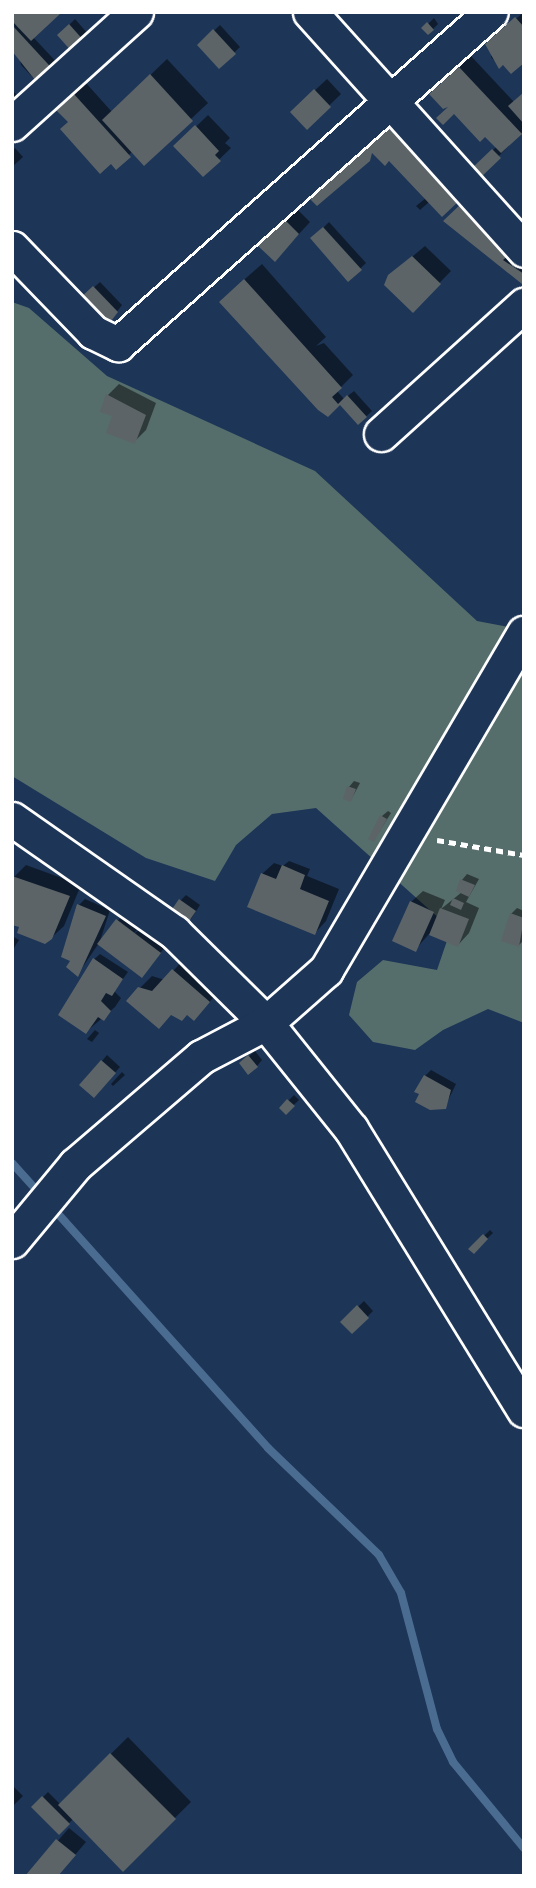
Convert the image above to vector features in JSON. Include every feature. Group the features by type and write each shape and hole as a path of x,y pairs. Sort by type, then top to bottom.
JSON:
{"street":[{"path":"12,124 136,12"},
{"path":"310,12 524,250"},
{"path":"12,248 93,332 118,344 491,12"},
{"path":"381,434 524,305"},
{"path":"12,1241 75,1165 191,1066 267,1023 326,970 409,833 524,633"},
{"path":"12,819 174,932 267,1023 351,1129 524,1410"}],"path":[{"path":"409,833 477,850 524,855"}],"green space":[{"path":"12,302 29,308 107,376 315,471 477,621 524,630 524,1023 488,1009 443,1030 415,1050 373,1042 349,1015 357,982 383,960 437,970 451,929 316,808 272,814 236,845 215,881 146,858 12,776"}],"building":[{"path":"12,12 60,14 31,41 12,21"},
{"path":"515,17 524,27 524,63 511,74 503,65 499,69 485,44"},
{"path":"427,22 434,30 428,35 421,28"},
{"path":"69,24 85,42 73,53 57,35"},
{"path":"12,25 59,76 43,90 12,51"},
{"path":"213,29 236,54 219,69 197,45"},
{"path":"459,67 522,134 501,153 485,137 480,142 454,114 443,125 436,118 448,107 443,109 429,94"},
{"path":"150,74 193,121 144,166 102,120"},
{"path":"314,89 331,107 307,130 290,112"},
{"path":"524,92 524,124 508,106"},
{"path":"73,93 131,157 116,170 111,164 100,174 60,129 68,122 55,109"},
{"path":"195,125 219,151 215,155 221,161 203,177 173,146"},
{"path":"395,128 460,200 442,217 389,161 385,166 372,153 370,161 317,206 310,199 387,129"},
{"path":"492,149 501,158 479,179 470,170"},
{"path":"463,202 510,254 503,260 524,274 522,284 443,221"},
{"path":"282,217 299,234 275,262 256,244"},
{"path":"323,227 362,270 348,282 310,238"},
{"path":"412,256 441,284 413,313 384,285 388,275"},
{"path":"244,279 342,388 332,397 338,404 347,395 367,417 358,425 340,405 328,417 318,410 219,302"},
{"path":"93,286 118,312 105,329 78,300"},
{"path":"106,394 146,415 135,444 106,433 112,416 100,412"},
{"path":"347,786 356,789 351,802 343,799"},
{"path":"380,815 387,819 374,842 368,839"},
{"path":"282,865 305,875 300,889 329,901 315,935 247,907 261,873 276,879"},
{"path":"12,876 70,896 52,939 45,944 17,933 19,927 12,925"},
{"path":"460,879 475,885 469,897 456,891"},
{"path":"453,898 464,903 461,910 450,905"},
{"path":"179,899 196,911 185,927 168,915"},
{"path":"410,901 434,912 416,952 392,941"},
{"path":"77,904 106,916 78,977 66,967 70,961 61,957"},
{"path":"440,908 469,919 458,947 429,935"},
{"path":"510,913 524,918 519,947 501,941"},
{"path":"116,919 161,953 142,978 97,944"},
{"path":"93,958 123,979 112,996 106,993 101,1001 111,1011 104,1021 98,1017 86,1034 58,1015"},
{"path":"172,969 210,1002 194,1021 187,1015 182,1021 171,1015 159,1029 126,1001 138,987 152,991"},
{"path":"248,1055 258,1067 248,1075 239,1063"},
{"path":"101,1060 116,1073 94,1098 79,1085"},
{"path":"424,1075 451,1090 446,1109 430,1110 415,1102 419,1094 414,1092"},
{"path":"287,1099 295,1106 286,1115 279,1108"},
{"path":"483,1234 488,1239 474,1254 468,1249"},
{"path":"357,1305 369,1318 352,1334 340,1322"},
{"path":"110,1753 176,1819 123,1872 58,1805"},
{"path":"42,1796 70,1824 59,1835 31,1807"},
{"path":"56,1839 76,1855 58,1876 25,1876"}],"waterway":[{"path":"12,1163 40,1194"},
{"path":"51,1206 268,1448 379,1555 401,1593 437,1729 453,1762 524,1848"}]}
